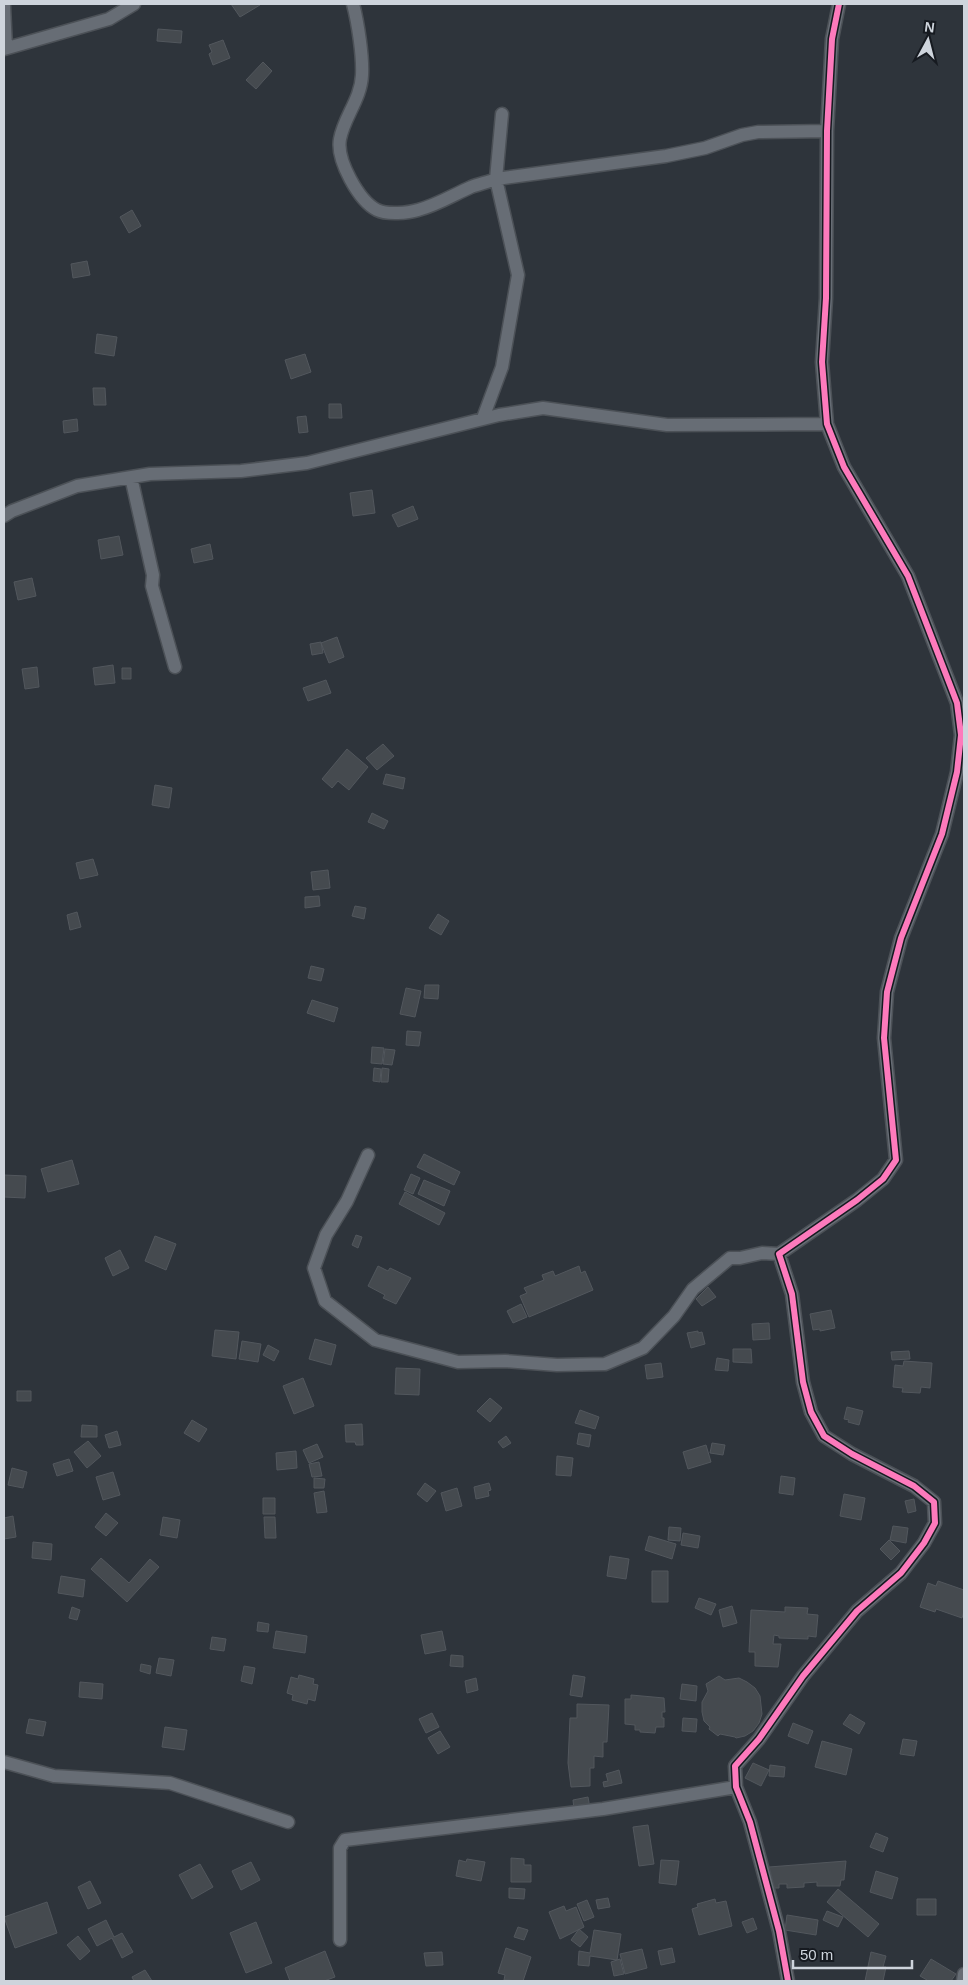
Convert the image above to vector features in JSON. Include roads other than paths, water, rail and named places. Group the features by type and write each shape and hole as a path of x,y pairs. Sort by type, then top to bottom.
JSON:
{"street":[{"path":"4,6 5,48 109,19 134,4"},
{"path":"353,4 362,75 358,96 339,140 342,162 361,197 378,211 392,213 418,210 496,179 666,156 705,148 742,135 758,132 827,130"},
{"path":"368,1155 348,1201 326,1235 314,1268 325,1301 375,1340 458,1362 505,1361 557,1365 605,1364 643,1348 674,1316 692,1289 730,1258 740,1258 762,1253 779,1254 876,1185 883,1179 896,1160 884,1038 887,992 901,938 942,834 957,772 961,735 956,704 908,576 844,467 827,424 822,362 826,298 827,130 832,39 839,4"},
{"path":"483,418 502,367 518,275 496,179 502,114"},
{"path":"4,516 12,510 77,486 150,474 241,470 307,463 483,418 543,408 667,425 827,424"},
{"path":"131,477 153,575 152,586 175,667"},
{"path":"779,1254 792,1294 803,1382 811,1412 824,1436 852,1454 914,1486 934,1502 935,1523 924,1543 901,1573 857,1611 803,1676 759,1739 735,1766 736,1787 750,1822 777,1922 788,1981"},
{"path":"4,1762 54,1776 170,1783 288,1822"},
{"path":"340,1940 340,1848 345,1840 603,1809 736,1787"},
{"path":"963,1981 964,1974"}]}
